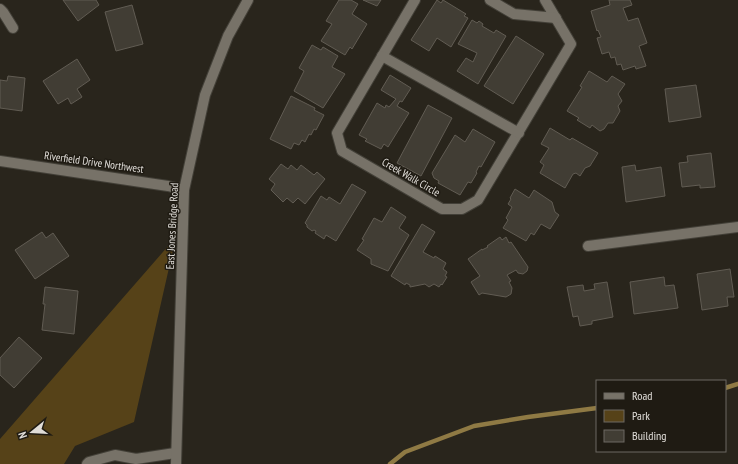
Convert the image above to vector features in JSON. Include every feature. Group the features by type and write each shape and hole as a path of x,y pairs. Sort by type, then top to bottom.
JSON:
{"street":[{"name":"East Jones Bridge Road","path":"176,464 175,453 184,190 205,95 228,36 248,0"},
{"name":"Creek Walk Circle","path":"414,0 337,133 342,151 442,209 462,210 478,200 571,44 545,0"},
{"path":"490,0 514,14 556,18"},
{"path":"0,9 14,28"},
{"path":"382,56 519,133"},
{"name":"Riverfield Drive Northwest","path":"0,161 168,186 184,190"},
{"path":"588,246 738,228"},
{"path":"87,464 89,462 115,455 134,462 175,453"}],"green space":[{"path":"176,237 134,422 75,446 64,464 0,464 0,439"}],"building":[{"path":"63,0 96,0 99,5 78,21"},
{"path":"339,0 351,0 358,4 352,14 367,24 352,49 350,47 345,55 321,41 332,24 326,21"},
{"path":"363,0 381,0 377,6"},
{"path":"437,0 441,3 443,0 466,14 464,16 468,18 451,47 437,38 429,51 411,40"},
{"path":"609,0 630,0 632,5 623,8 628,21 638,18 647,43 639,46 646,66 636,69 635,66 623,70 621,64 617,65 615,57 611,58 609,52 602,54 597,38 601,37 598,30 597,31 591,11 610,5"},
{"path":"132,5 143,44 116,51 105,12"},
{"path":"472,20 477,23 479,21 483,24 482,26 494,33 496,30 506,36 478,84 457,71 466,58 473,62 477,53 458,44"},
{"path":"516,36 544,54 513,104 484,86"},
{"path":"312,45 321,50 323,47 338,56 332,67 345,74 323,108 294,91 304,71 299,68"},
{"path":"77,59 90,80 77,89 82,97 71,104 68,98 58,104 43,81"},
{"path":"589,71 607,82 612,76 625,84 618,94 622,101 618,106 620,111 613,123 608,123 604,129 600,131 592,125 590,128 577,120 579,118 567,111 582,87 580,86"},
{"path":"390,75 411,88 402,102 400,101 397,106 409,113 388,147 384,144 381,149 365,141 367,139 359,135 377,103 385,108 386,105 389,107 396,99 381,90"},
{"path":"8,76 25,78 22,111 0,108 0,80 7,81"},
{"path":"696,85 701,117 669,122 665,89"},
{"path":"291,96 315,108 314,110 324,115 316,130 314,129 311,135 309,134 305,142 302,140 299,145 294,143 291,149 270,139"},
{"path":"428,105 452,118 421,176 397,163"},
{"path":"550,128 570,140 572,138 598,153 590,166 585,168 580,176 576,173 573,174 565,188 540,173 544,165 540,162 549,148 541,144"},
{"path":"473,129 495,142 481,167 479,166 471,183 468,182 460,195 438,183 439,181 434,178 432,173 455,135 465,142"},
{"path":"711,153 715,187 700,188 700,185 682,187 679,163 688,162 687,156"},
{"path":"281,164 288,169 291,165 297,170 301,165 314,175 317,172 325,179 305,204 298,198 293,203 287,198 283,202 271,190 275,184 269,179"},
{"path":"635,165 636,171 661,167 665,196 626,202 622,167"},
{"path":"352,184 366,192 336,241 326,235 324,239 315,233 316,231 312,231 307,227 305,223 321,196 327,200 329,197 340,204"},
{"path":"515,189 529,198 534,190 552,202 555,212 559,215 550,229 541,224 534,235 531,233 526,241 503,228 508,220 506,218 512,207 508,204"},
{"path":"391,207 406,217 399,228 409,235 388,271 371,264 371,259 357,250 364,240 362,239 374,218 382,222"},
{"path":"422,224 435,232 423,252 434,258 435,256 446,263 443,269 447,272 445,276 447,277 439,287 434,284 429,287 425,284 410,287 410,285 406,283 405,285 391,276"},
{"path":"42,232 46,238 53,233 69,256 35,279 15,250"},
{"path":"500,237 502,240 506,237 509,243 511,242 528,267 527,271 523,274 518,273 516,270 507,275 511,281 509,282 512,288 511,294 506,297 482,293 479,295 471,282 480,276 468,259 482,249 488,247 487,246"},
{"path":"730,269 734,297 727,297 728,306 702,310 697,274"},
{"path":"664,277 665,286 674,285 678,308 634,314 630,282"},
{"path":"607,282 613,317 592,321 592,324 580,326 578,316 573,317 567,287 583,285 584,291 595,289 594,284"},
{"path":"45,287 78,291 74,334 42,330"},
{"path":"19,337 42,358 14,388 0,375 0,358"}],"waterway":[{"path":"726,388 738,384"},
{"path":"390,464 405,452 474,426 596,408"}]}
